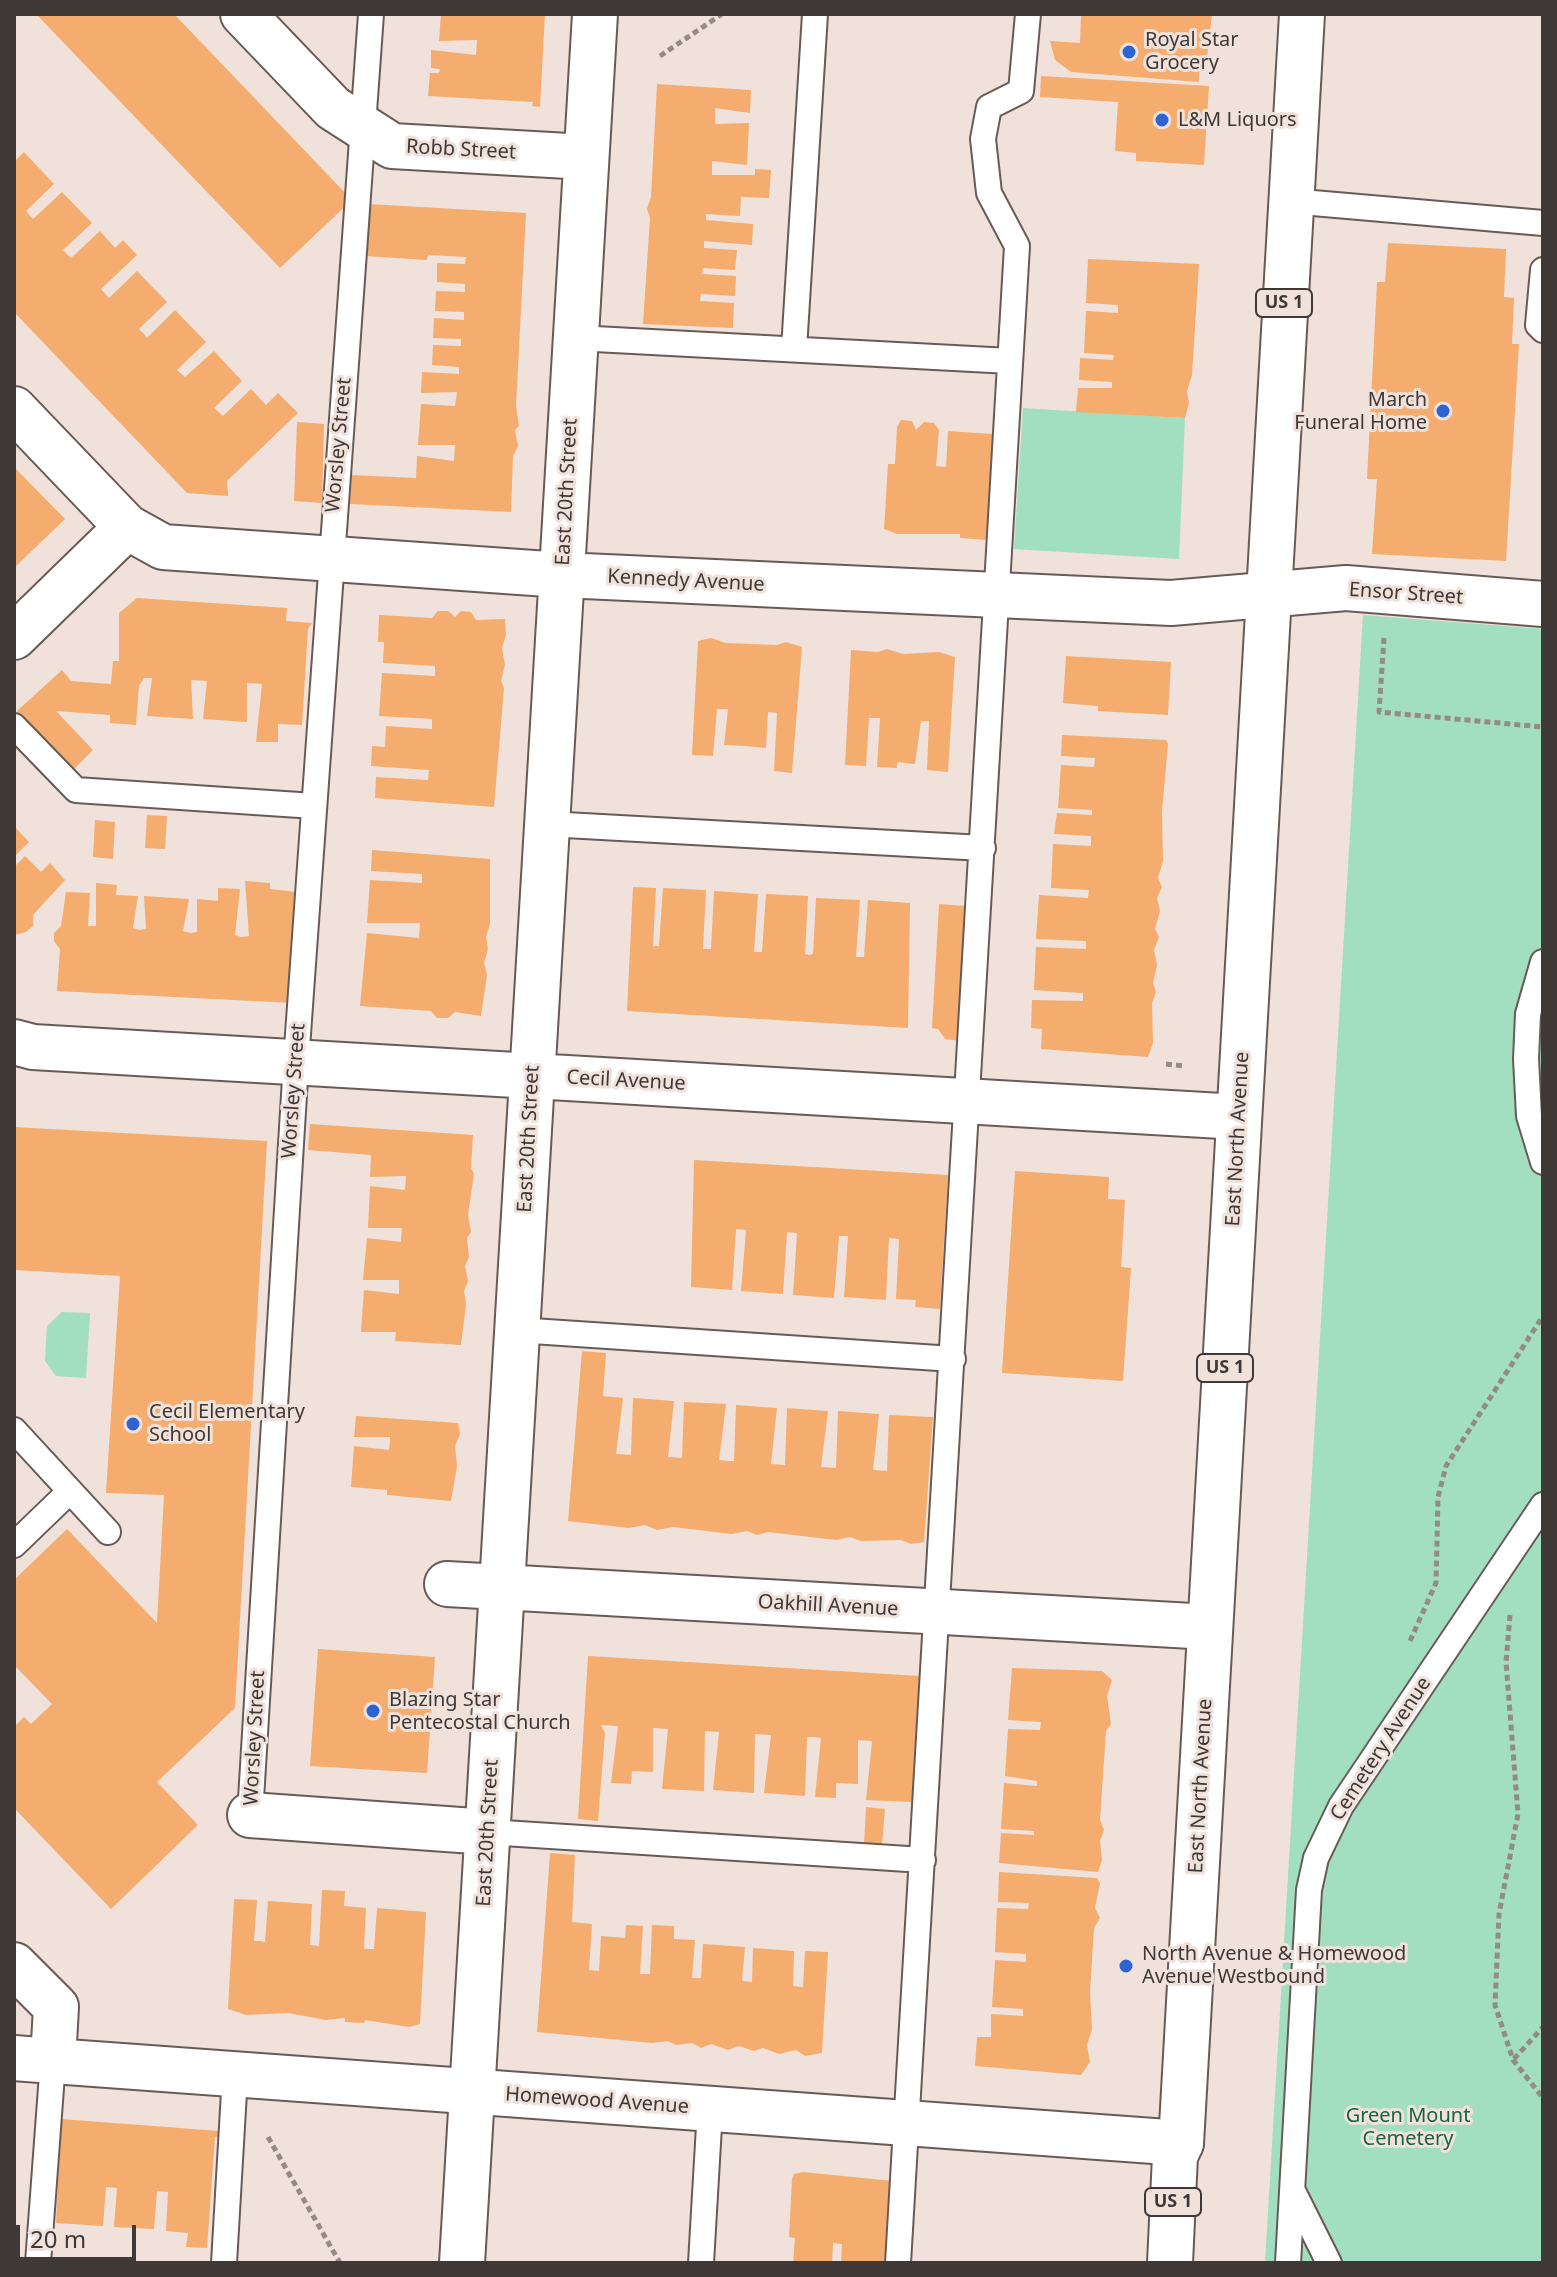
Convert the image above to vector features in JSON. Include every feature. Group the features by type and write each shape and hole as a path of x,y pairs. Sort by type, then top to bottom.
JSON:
{"street":[{"name":"Robb Street","path":"243,14 333,108 392,146 586,157"},
{"name":"East 20th Street","path":"462,2263 595,14"},
{"name":"East North Avenue","path":"1170,2263 1175,2156 1181,2143 1302,14"},
{"name":"Kennedy Avenue","path":"14,409 127,527 163,547 562,575 1171,603 1269,593"},
{"path":"14,637 127,527"},
{"name":"Ensor Street","path":"1269,593 1346,588 1543,604"},
{"name":"Cecil Avenue","path":"14,1042 33,1047 1239,1117"},
{"name":"Oakhill Avenue","path":"447,1584 1210,1627"},
{"name":"Worsley Street","path":"250,1815 488,1832"},
{"path":"14,1965 56,2007 33,2060"},
{"name":"Homewood Avenue","path":"33,2060 1181,2143"}],"lane":[{"name":"Worsley Street","path":"250,1815 296,1062 371,14"},
{"path":"794,349 815,14"},
{"path":"898,2263 969,1101 1017,246 989,193 983,139 989,107 1021,91 1028,14"},
{"path":"1290,201 1543,223"},
{"path":"1543,270 1538,325 1543,330"},
{"path":"576,338 1010,361"},
{"path":"14,726 76,790 314,806"},
{"path":"547,824 983,848"},
{"path":"1543,962 1528,1014 1526,1059 1529,1116 1543,1162"},
{"path":"517,1330 953,1359"},
{"path":"14,1430 108,1532"},
{"path":"14,1545 70,1491"},
{"name":"Cemetery Avenue","path":"1288,2263 1309,1890 1316,1858 1341,1806 1543,1505"},
{"path":"488,1832 923,1860"},
{"path":"33,2060 38,2263"},
{"path":"224,2263 235,2075"},
{"path":"701,2263 710,2109"},
{"path":"1292,2189 1329,2263"}],"path":[{"path":"660,56 722,14"},
{"path":"1384,638 1379,712 1543,727"},
{"path":"1166,1064 1184,1066"},
{"path":"1408,1645 1436,1583 1438,1497 1446,1466 1543,1316"},
{"path":"1505,1562 1510,1606 1506,1662 1518,1814 1499,1914 1495,2005 1513,2060 1543,2098"},
{"path":"1513,2060 1543,2027"},
{"path":"268,2137 340,2263"}],"green space":[{"path":"1023,408 1185,418 1179,559 1014,549"},
{"name":"Green Mount Cemetery","path":"1363,615 1543,629 1543,2263 1265,2263"},
{"path":"62,1312 90,1313 86,1378 56,1376 45,1361 47,1326"}],"building":[{"path":"36,14 174,14 352,200 280,268"},
{"path":"441,14 545,14 540,107 532,106 533,102 428,96 430,73 439,73 440,69 431,68 431,50 476,55 477,40 439,41"},
{"name":"Royal Star Grocery","path":"1081,14 1212,14 1207,58 1200,58 1199,82 1071,72 1055,60 1050,41 1080,43"},
{"path":"1041,76 1209,86 1204,165 1136,161 1136,153 1115,151 1118,102 1040,97"},
{"path":"657,84 751,90 750,113 715,108 715,124 749,123 747,165 712,161 712,175 755,175 755,169 771,170 769,198 741,197 740,216 706,214 706,220 753,224 752,245 704,241 704,248 737,250 735,270 703,268 702,274 736,276 735,296 701,294 700,301 734,303 733,328 643,324 650,218 647,209 651,197"},
{"path":"24,152 54,184 26,211 33,219 62,192 92,223 63,250 71,258 100,231 115,248 123,240 137,255 101,289 109,298 137,271 167,302 139,329 147,338 175,310 206,342 177,370 185,377 214,351 242,381 214,408 223,416 251,389 266,405 278,393 298,413 227,481 228,496 187,493 14,312 14,162"},
{"path":"368,204 526,213 516,406 519,426 515,430 518,446 513,456 511,512 350,504 351,475 416,478 417,456 454,461 455,445 418,445 421,404 455,406 457,392 421,393 422,372 459,374 459,367 432,365 433,345 461,346 461,339 433,338 434,318 464,320 464,312 435,311 436,291 465,292 465,284 437,282 437,263 465,264 466,257 428,255 427,260 365,256"},
{"name":"March Funeral Home","path":"1388,243 1506,249 1504,297 1514,298 1512,344 1519,344 1506,561 1372,554 1377,479 1367,479 1377,282 1385,282"},
{"path":"1088,259 1199,264 1192,375 1185,418 1076,412 1078,388 1112,388 1112,382 1079,380 1080,358 1113,360 1114,355 1084,353 1086,311 1118,313 1118,305 1086,303"},
{"path":"901,420 912,421 916,430 924,422 934,423 939,430 936,466 946,467 948,431 993,434 988,540 960,538 960,534 897,534 884,529 888,464 895,464 897,427"},
{"path":"297,422 324,424 322,503 294,501"},
{"path":"14,467 65,519 14,568"},
{"path":"137,598 287,608 286,621 312,623 308,629 302,725 278,724 278,742 256,742 262,684 247,683 247,722 203,719 207,681 191,680 193,719 147,716 152,678 144,678 139,686 136,725 110,723 110,715 56,711 93,750 73,770 17,711 62,670 71,681 111,684 113,661 119,661 119,613"},
{"path":"438,611 448,611 455,617 461,611 471,612 476,620 505,619 506,635 502,648 505,665 501,681 504,688 494,807 375,798 376,777 428,780 429,770 371,766 372,746 385,747 386,726 432,729 432,719 379,716 382,673 435,676 435,666 383,663 384,642 378,642 379,615 432,618"},
{"path":"711,638 726,643 777,645 786,642 802,647 792,773 774,771 777,713 768,712 766,748 724,745 728,709 717,709 713,756 692,755 698,641"},
{"path":"887,649 903,654 939,652 955,657 948,772 927,770 929,721 921,721 915,764 897,762 897,768 877,767 880,718 869,718 866,766 845,765 851,650 878,652"},
{"path":"1066,656 1171,662 1168,715 1098,711 1098,706 1063,703"},
{"path":"1062,735 1166,740 1168,744 1162,812 1163,861 1158,878 1162,887 1157,898 1160,911 1155,929 1159,937 1154,950 1157,965 1153,983 1156,992 1152,1003 1153,1043 1148,1057 1041,1049 1042,1029 1031,1028 1032,1000 1083,1001 1083,993 1034,990 1036,947 1086,949 1086,941 1036,939 1039,895 1088,898 1089,890 1051,888 1053,844 1091,846 1091,836 1054,834 1057,813 1092,815 1092,810 1058,808 1061,765 1094,767 1095,758 1061,756"},
{"path":"147,815 167,816 165,849 145,848"},
{"path":"95,820 115,822 113,859 93,857"},
{"path":"14,826 29,842 14,857"},
{"path":"372,850 490,859 490,924 486,937 488,949 484,963 487,975 481,1016 455,1012 448,1018 437,1018 431,1011 360,1006 367,933 419,938 420,923 367,923 370,880 422,883 422,874 371,871"},
{"path":"25,856 41,872 50,863 65,880 33,915 33,926 26,932 14,935 14,867"},
{"path":"245,881 270,883 270,889 297,892 292,1003 57,991 60,949 54,941 54,933 61,926 66,892 90,893 88,926 96,926 96,883 117,885 116,895 138,896 133,928 139,930 146,929 144,896 189,899 183,931 191,933 197,932 197,899 218,901 218,888 240,889 235,935 241,937 249,936"},
{"path":"633,887 656,888 653,946 659,946 663,888 706,890 703,949 711,949 714,891 758,894 754,952 762,952 766,894 808,896 805,954 809,955 813,954 816,898 860,900 856,957 864,957 868,900 910,903 908,1028 627,1011"},
{"path":"939,904 966,906 961,1041 945,1039 938,1029 932,1028"},
{"path":"310,1124 473,1135 471,1168 474,1174 468,1215 471,1232 467,1238 469,1257 465,1266 468,1281 464,1291 466,1304 461,1345 395,1341 396,1332 361,1332 364,1290 399,1294 399,1280 363,1280 367,1238 401,1242 402,1228 368,1228 370,1186 405,1190 406,1176 370,1177 371,1155 308,1150"},
{"name":"Cecil Elementary School","path":"14,1127 267,1141 235,1708 157,1782 198,1825 111,1909 14,1808 14,1727 24,1717 31,1724 52,1704 14,1665 14,1580 67,1529 157,1623 164,1495 106,1493 120,1276 14,1270"},
{"path":"694,1160 948,1175 940,1309 915,1307 916,1300 896,1299 899,1239 889,1238 886,1300 844,1297 848,1236 839,1236 834,1298 793,1295 797,1233 787,1232 783,1294 741,1291 746,1230 736,1229 732,1290 691,1287"},
{"path":"1015,1171 1109,1177 1108,1199 1125,1200 1121,1267 1131,1268 1123,1381 1002,1373"},
{"path":"582,1351 606,1353 603,1396 623,1398 616,1454 631,1455 633,1398 674,1401 668,1457 682,1458 684,1402 726,1404 719,1460 729,1461 734,1461 736,1405 777,1408 771,1464 785,1465 787,1408 828,1411 821,1467 836,1468 838,1411 879,1414 873,1470 887,1471 889,1415 933,1417 924,1542 861,1541 850,1537 836,1540 768,1532 757,1535 747,1531 732,1534 673,1527 657,1530 645,1525 629,1528 568,1521"},
{"path":"356,1416 458,1423 460,1434 455,1446 457,1466 451,1501 387,1495 387,1490 351,1487 354,1446 389,1450 390,1441 390,1437 354,1437"},
{"name":"Blazing Star Pentecostal Church","path":"318,1649 435,1657 427,1773 310,1766"},
{"path":"588,1656 920,1676 912,1802 866,1800 872,1741 858,1740 858,1784 836,1783 836,1798 815,1797 821,1738 815,1737 807,1737 805,1796 764,1793 771,1735 755,1734 754,1793 713,1790 719,1732 705,1731 704,1791 662,1789 668,1729 653,1728 653,1772 632,1771 631,1784 611,1783 618,1726 601,1725 605,1733 598,1821 578,1819"},
{"path":"1012,1668 1102,1671 1112,1680 1107,1696 1111,1724 1106,1731 1100,1820 1104,1830 1100,1841 1102,1860 1098,1872 999,1863 1001,1833 1034,1835 1034,1831 1001,1829 1004,1783 1037,1786 1037,1781 1005,1776 1008,1729 1040,1730 1041,1722 1008,1720"},
{"path":"866,1807 885,1809 882,1845 864,1844"},
{"path":"550,1853 575,1855 572,1922 592,1924 589,1970 599,1971 601,1936 625,1938 626,1925 643,1926 640,1974 650,1974 652,1925 674,1926 674,1939 695,1940 692,1978 701,1978 703,1944 745,1947 742,1981 752,1982 753,1948 794,1951 793,1986 803,1987 805,1951 828,1952 822,2053 805,2056 796,2050 779,2054 763,2048 754,2051 739,2046 728,2050 711,2044 701,2048 692,2043 676,2045 668,2041 652,2043 537,2032"},
{"path":"999,1872 1097,1878 1100,1883 1095,1908 1100,1918 1094,1928 1090,1992 1092,2029 1087,2045 1090,2062 1081,2075 975,2066 977,2037 991,2037 991,2014 1023,2016 1023,2009 992,2007 995,1960 1026,1962 1026,1954 995,1952 997,1908 1028,1909 1029,1903 998,1902"},
{"path":"322,1890 345,1891 344,1906 366,1908 364,1949 374,1949 377,1908 426,1912 420,2024 409,2027 365,2020 364,2023 345,2022 345,2018 326,2020 288,2013 246,2015 228,2009 234,1899 257,1900 254,1941 265,1942 268,1901 312,1904 310,1945 319,1946"},
{"path":"61,2119 219,2131 218,2137 215,2137 207,2248 186,2247 188,2233 166,2231 168,2192 157,2191 154,2229 114,2227 117,2188 106,2187 103,2226 56,2223"},
{"path":"803,2172 893,2181 884,2263 841,2263 842,2244 833,2243 832,2263 793,2263 795,2238 789,2237 792,2179 794,2174"}],"place":[{"name":"Royal Star Grocery","path":"1129,52"},
{"name":"L&M Liquors","path":"1162,120"},
{"name":"March Funeral Home","path":"1443,411"},
{"name":"Cecil Elementary School","path":"133,1424"},
{"name":"Blazing Star Pentecostal Church","path":"373,1711"},
{"name":"North Avenue & Homewood Avenue Westbound","path":"1126,1966"}]}
